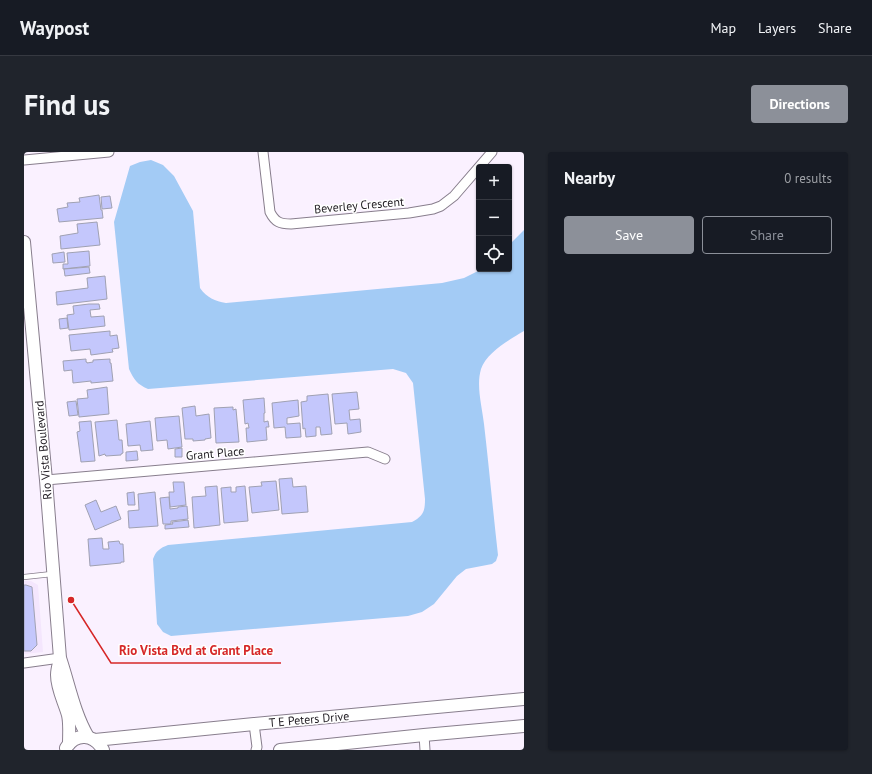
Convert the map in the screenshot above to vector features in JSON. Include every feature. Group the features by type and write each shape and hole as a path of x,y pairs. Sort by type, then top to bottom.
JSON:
{"street":[{"path":"24,160 109,152"},
{"name":"Beverley Crescent","path":"263,152 270,212 272,217 277,221 283,224 291,224 409,213 433,209 441,206 454,196 492,152"},
{"name":"Rio Vista Boulevard","path":"24,242 46,480 60,658 79,719 91,739 100,744 103,750"},
{"name":"Grant Place","path":"46,480 368,452 385,459"},
{"path":"24,663 60,658"},
{"name":"Rio Vista Boulevard","path":"60,658 57,673 58,684 68,719 67,747"},
{"name":"T E Peters Drive","path":"67,747 78,738 91,739 524,699"},
{"path":"254,724 257,747 256,750"},
{"path":"280,750 524,726"},
{"path":"424,735 425,750"}],"lane":[{"path":"24,577 54,574"}],"shaded area":[{"path":"24,581 31,581 38,585 43,652 24,654"}],"water":[{"path":"151,160 163,165 174,176 193,211 200,288 205,294 218,301 226,303 442,283 464,278 476,272 512,272 512,242 524,230 524,331 506,342 488,357 481,369 479,382 498,555 496,561 492,564 466,569 457,576 434,604 422,612 408,616 171,636 163,632 157,624 153,559 155,554 163,547 168,545 412,522 419,518 423,513 425,499 413,383 406,373 393,369 148,389 136,381 129,369 114,222 130,166"}],"building":[{"path":"99,195 103,218 59,222 57,209 68,207 67,203 80,202 79,198"},
{"path":"110,196 112,208 102,209 101,197"},
{"path":"97,222 100,245 61,249 60,236 78,233 77,224"},
{"path":"89,251 90,266 63,269 63,264 68,264 67,253"},
{"path":"64,252 65,262 53,263 52,254"},
{"path":"89,267 90,273 65,276 64,269"},
{"path":"105,276 107,299 57,305 56,292 88,288 87,278"},
{"path":"99,304 100,309 90,310 91,317 104,316 105,326 69,330 67,315 74,314 73,306"},
{"path":"67,318 68,328 60,329 59,319"},
{"path":"110,331 110,336 117,335 119,348 112,349 113,352 91,355 90,349 71,351 69,335"},
{"path":"86,359 87,363 93,362 93,360 110,359 113,381 73,383 72,370 64,371 63,361"},
{"path":"107,387 109,414 79,417 77,399 88,398 87,390"},
{"path":"357,392 359,409 349,410 350,420 360,419 361,432 348,434 347,423 335,424 332,394"},
{"path":"328,394 332,434 321,435 320,427 316,427 316,436 306,437 305,428 303,429 301,402 307,401 307,396"},
{"path":"264,398 264,422 268,421 269,427 266,427 267,440 247,442 246,428 249,428 248,423 245,424 243,400"},
{"path":"298,400 299,416 287,418 287,424 300,423 301,437 286,438 285,427 274,428 272,403"},
{"path":"76,401 78,415 69,416 67,402"},
{"path":"195,406 196,416 209,414 211,438 193,441 193,439 185,439 182,408"},
{"path":"233,407 233,410 236,409 239,442 216,443 214,408"},
{"path":"179,416 182,447 168,449 167,440 157,441 155,418"},
{"path":"117,420 119,440 122,440 123,453 121,455 106,456 105,454 99,456 95,422"},
{"path":"91,421 95,461 81,462 77,432 80,431 79,422"},
{"path":"150,421 153,450 141,451 140,445 128,446 126,424"},
{"path":"182,448 182,457 175,457 175,449"},
{"path":"137,451 138,460 126,461 126,452"},
{"path":"292,478 293,487 306,486 308,512 282,514 279,479"},
{"path":"276,481 279,510 252,513 249,487 262,486 261,482"},
{"path":"173,482 184,482 186,505 170,507 169,492 174,492"},
{"path":"217,486 220,525 194,528 192,497 206,496 205,487"},
{"path":"245,486 248,521 224,523 221,488 231,487 231,492 236,492 236,487"},
{"path":"134,492 135,505 128,505 127,493"},
{"path":"155,492 158,526 129,528 128,511 139,510 138,494"},
{"path":"169,497 170,509 187,506 188,519 171,521 171,524 163,524 160,498"},
{"path":"96,500 101,512 116,506 121,519 95,530 85,505"},
{"path":"188,520 189,527 165,529 165,525 173,524 172,522"},
{"path":"102,538 103,549 109,549 108,542 119,541 120,544 123,544 124,562 90,566 88,539"},
{"path":"24,585 32,587 37,645 31,651 24,651"}],"place":[{"name":"Rio Vista Bvd at Grant Place","path":"71,600"}]}
